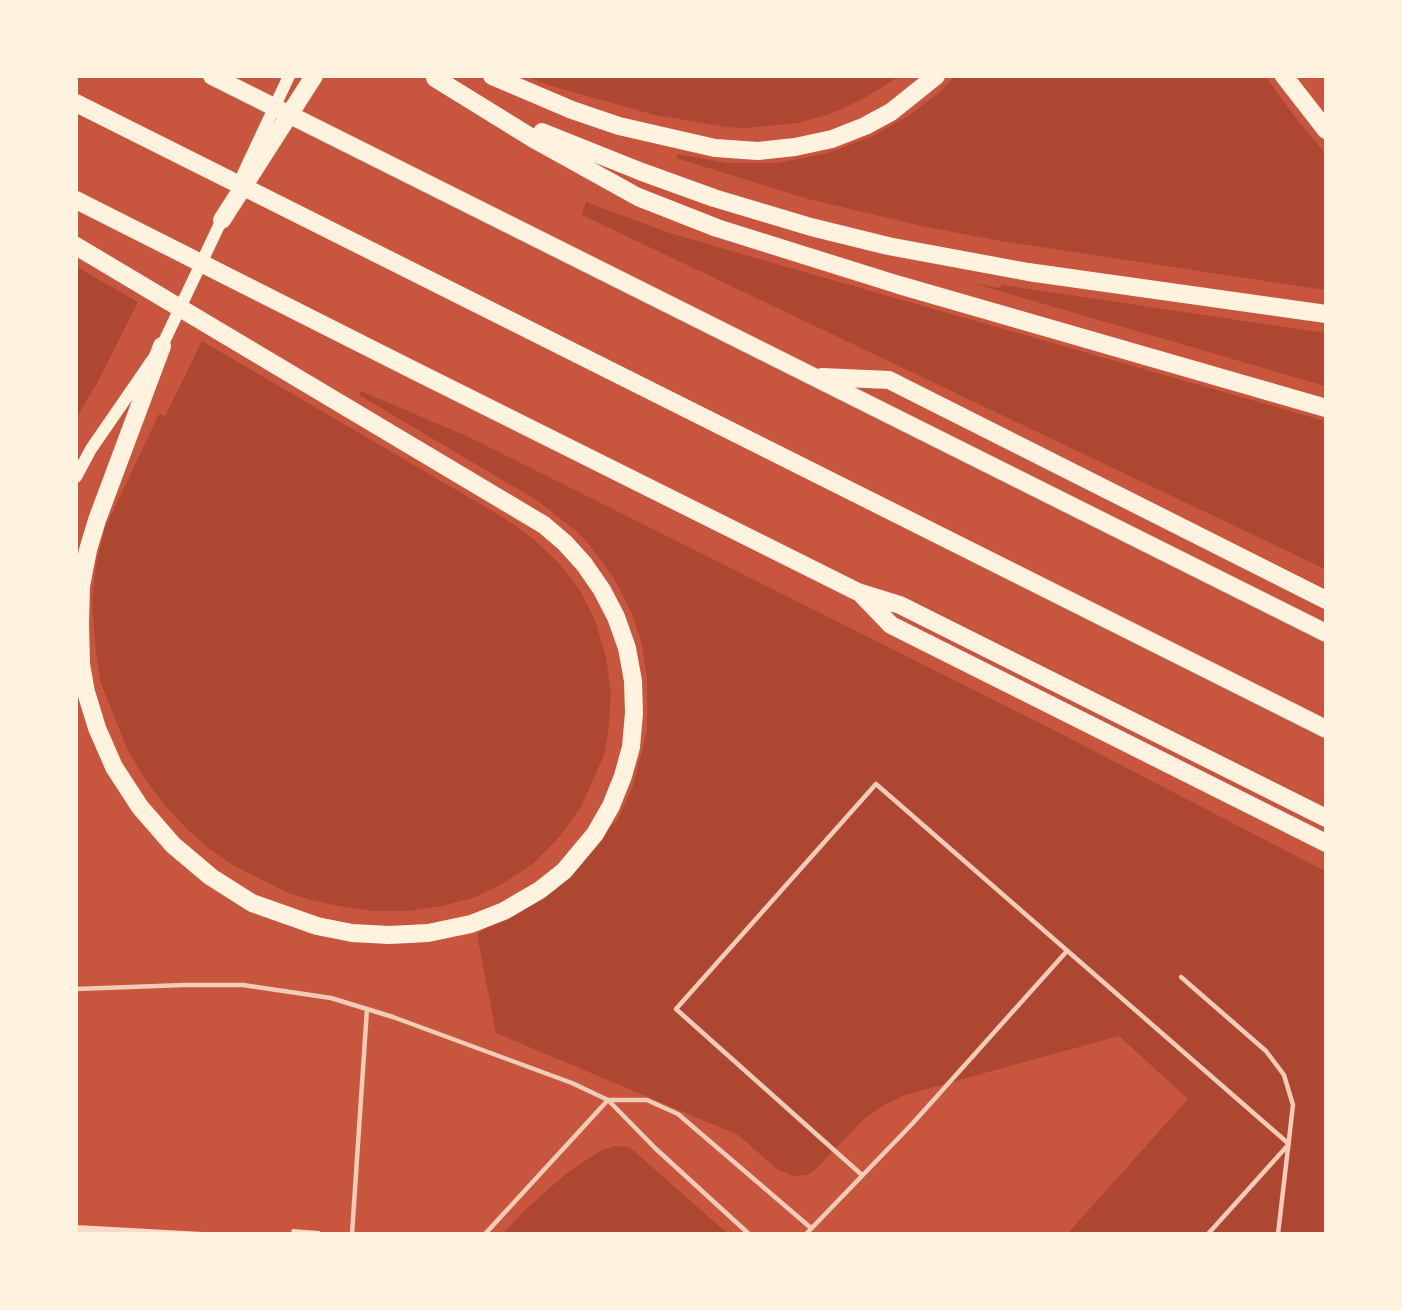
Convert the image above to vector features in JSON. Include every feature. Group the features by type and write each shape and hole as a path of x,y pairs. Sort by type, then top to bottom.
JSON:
{"highway":[{"path":"212,76 1326,633"},
{"path":"222,220 314,76"},
{"path":"492,76 572,111 619,126 715,148 758,151 795,147 832,138 865,126 891,112 936,76"},
{"path":"1284,76 1326,130"},
{"path":"434,77 552,137 714,198 811,227 888,246 1028,272 1326,314"},
{"path":"434,77 537,141 638,197 717,228 898,285 1326,408"},
{"path":"76,103 1326,729"},
{"path":"76,200 858,591 900,605 1326,818"},
{"path":"76,246 543,525 565,543 584,564 602,590 616,617 627,648 633,681 634,713 631,747 611,806 595,834 564,871 540,890 504,911 471,924 428,933 389,935 352,933 317,926 252,903 211,877 173,845 140,807 114,767 97,728 86,692 81,664 81,586 88,550 101,509 162,346"},
{"path":"813,376 889,380 1326,600"},
{"path":"858,591 891,626 1326,843"}],"main road":[{"path":"76,477 91,449 162,346 289,76"},
{"path":"76,464 91,449"}],"lane":[{"path":"862,1174 676,1009 876,784 1288,1144"},
{"path":"806,1233 913,1123 1067,951"},
{"path":"1181,977 1266,1051 1284,1075 1293,1105 1278,1233"},
{"path":"76,989 184,985 243,986 311,994 367,1009 572,1083 608,1100 655,1148 749,1233"},
{"path":"352,1233 367,1009"},
{"path":"485,1233 608,1100 647,1100 678,1114 811,1228"},
{"path":"1208,1233 1288,1144"}],"shaded area":[{"path":"955,76 1266,77 1325,153 1325,290 1001,241 926,227 808,199 676,158 678,154 727,163 777,163 828,153 873,136 908,116 940,92"},
{"path":"528,77 898,77 863,99 830,114 798,123 745,128 655,115 548,85"},
{"path":"586,202 667,232 1325,421 1325,569 582,215"},
{"path":"77,267 138,302 77,417"},
{"path":"972,283 1000,288 1002,285 1325,333 1325,386"},
{"path":"202,341 506,519 558,562 579,589 595,620 606,657 611,693 604,755 581,807 560,836 534,863 504,883 473,898 408,911 374,911 345,907 314,901 286,892 233,865 208,848 166,807 145,779 127,749 100,681 92,603 96,565 105,528 159,414 165,416"},
{"path":"361,391 471,438 1042,724 1325,871 1325,1233 1068,1233 1188,1099 1119,1036 905,1095 882,1106 862,1121 816,1169 807,1175 793,1176 777,1169 738,1135 496,1033 477,935 617,821 633,786 647,731 647,679 642,645 632,614 613,577 588,543 576,531 538,501 359,395"},
{"path":"614,1146 628,1147 634,1151 727,1233 504,1233 527,1208 567,1173 600,1151"}],"building":[{"path":"76,1225 203,1232 203,1234 76,1234"},
{"path":"292,1229 320,1231 320,1234 291,1234"}]}
